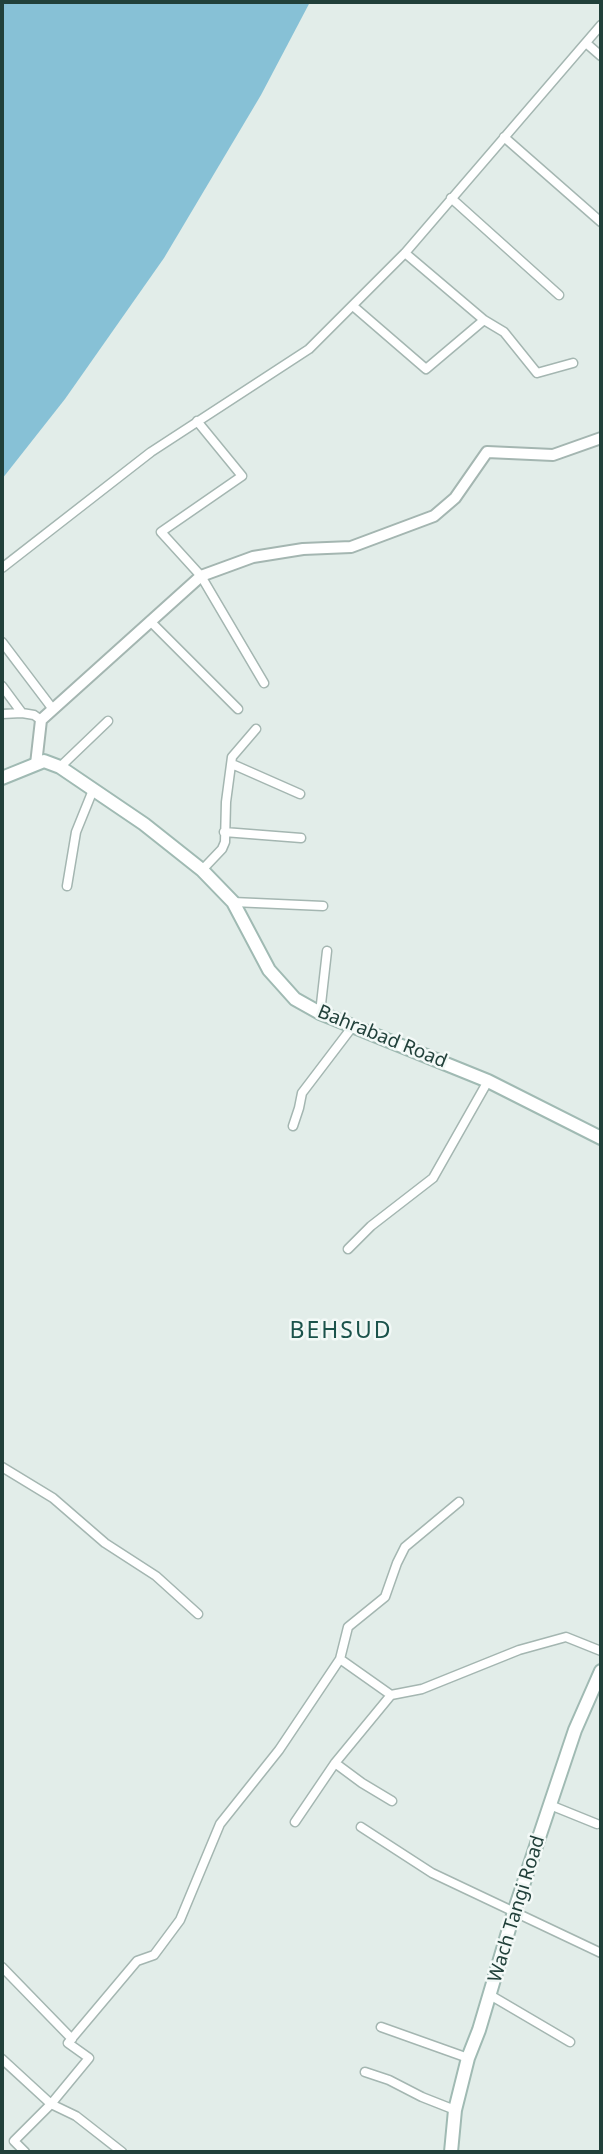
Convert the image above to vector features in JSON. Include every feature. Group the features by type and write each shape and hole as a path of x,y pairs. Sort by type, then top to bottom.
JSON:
{"main road":[{"name":"Bahrabad Road","path":"2,778 44,761 60,767 144,824 202,870 233,902 269,970 295,999 320,1013 488,1081 601,1138"},
{"name":"Wach Tangi Road","path":"451,2152 455,2110 468,2058 575,1730 601,1671"}],"street":[{"path":"2,568 151,453 309,349 405,253 601,25"},
{"path":"586,43 601,57"},
{"path":"504,137 601,222"},
{"path":"451,198 559,295"},
{"path":"405,253 484,320 505,332 537,373 573,363"},
{"path":"353,306 426,369 484,320"},
{"path":"197,421 242,476 160,532 201,576 264,683"},
{"path":"36,764 41,720 201,576 253,557 303,548 351,547 433,516 455,498 487,452 553,455 601,438"},
{"path":"150,621 238,709"},
{"path":"2,642 52,708"},
{"path":"2,686 22,713"},
{"path":"2,714 22,713 34,715 41,720"},
{"path":"60,767 108,721"},
{"path":"202,870 222,849 225,842 226,802 232,757 256,729"},
{"path":"232,764 300,794"},
{"path":"66,886 76,832 93,789"},
{"path":"224,832 301,838"},
{"path":"233,902 323,906"},
{"path":"320,1013 327,951"},
{"path":"293,1126 302,1093 353,1026"},
{"path":"348,1249 371,1226 433,1178 488,1081"},
{"path":"2,1467 53,1498 105,1543 156,1576 198,1614"},
{"path":"25,2152 14,2141 51,2104 89,2058 68,2043 137,1961 154,1955 180,1920 220,1824 279,1750 340,1659 348,1627 385,1597 405,1547 459,1502"},
{"path":"295,1822 335,1763 391,1695 422,1689 519,1650 566,1637 601,1651"},
{"path":"340,1659 391,1695"},
{"path":"335,1763 393,1801"},
{"path":"550,1805 597,1824"},
{"path":"361,1827 432,1873 601,1953"},
{"path":"2,1967 72,2039"},
{"path":"490,1996 570,2042"},
{"path":"381,2027 468,2058"},
{"path":"2,2059 51,2104 76,2116 122,2152"},
{"path":"365,2072 455,2110"}],"water":[{"path":"2,2 310,2 261,95 164,258 65,399 2,479"}],"district":[{"name":"BEHSUD","path":"341,1331"}]}
